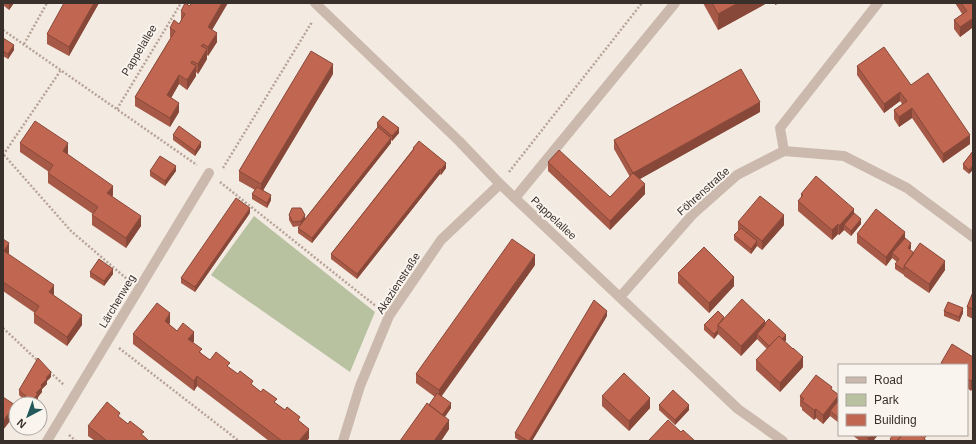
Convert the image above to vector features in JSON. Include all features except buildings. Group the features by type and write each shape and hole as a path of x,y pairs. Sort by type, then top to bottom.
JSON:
{"street":[{"path":"515,198 675,3"},
{"path":"878,3 780,128 784,151 844,156 907,188 973,237"},
{"name":"Pappelallee","path":"318,5 459,141 500,184 738,408 783,441"},
{"name":"Föhrenstraße","path":"620,297 693,214 738,175 784,151"},
{"name":"Lärchenweg","path":"46,441 209,173"},
{"name":"Akazienstraße","path":"343,441 360,386 389,316 441,240 500,184"}],"path":[{"path":"24,44 46,3"},
{"name":"Pappelallee","path":"117,109 181,3"},
{"path":"500,184 642,3"},
{"path":"209,173 219,176 318,5"},
{"path":"61,70 3,155 71,231 139,289"},
{"path":"3,328 41,364"},
{"path":"108,340 239,441"},
{"path":"47,370 74,395"}],"green space":[{"path":"254,216 375,312 350,372 211,275"}]}
